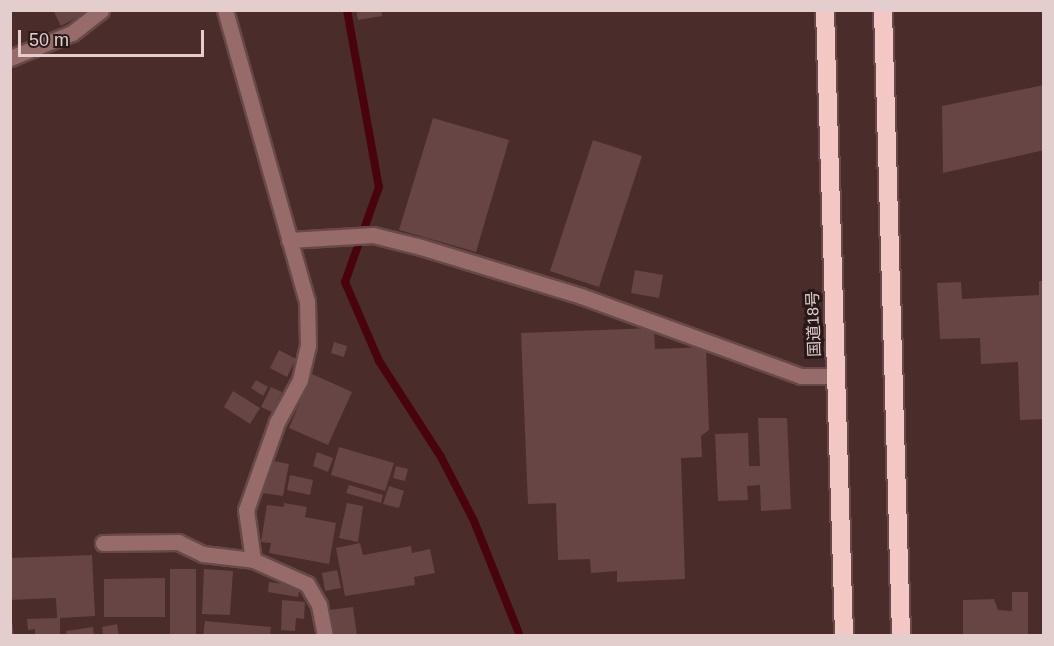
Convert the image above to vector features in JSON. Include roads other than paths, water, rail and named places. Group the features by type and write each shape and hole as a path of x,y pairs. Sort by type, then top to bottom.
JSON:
{"highway":[{"name":"国道18号","path":"825,10 844,636"},
{"path":"883,10 902,636"}],"street":[{"path":"10,58 72,33 101,10"},
{"path":"225,10 307,301 308,345 300,380 277,422 246,510 253,560"},
{"path":"289,240 373,235 582,296 801,376 835,376"},
{"path":"103,543 178,542 203,554 253,560 307,584 319,605 325,636"}],"waterway":[{"path":"347,10 379,187 345,282 379,361 441,457 474,521 520,636"}]}
